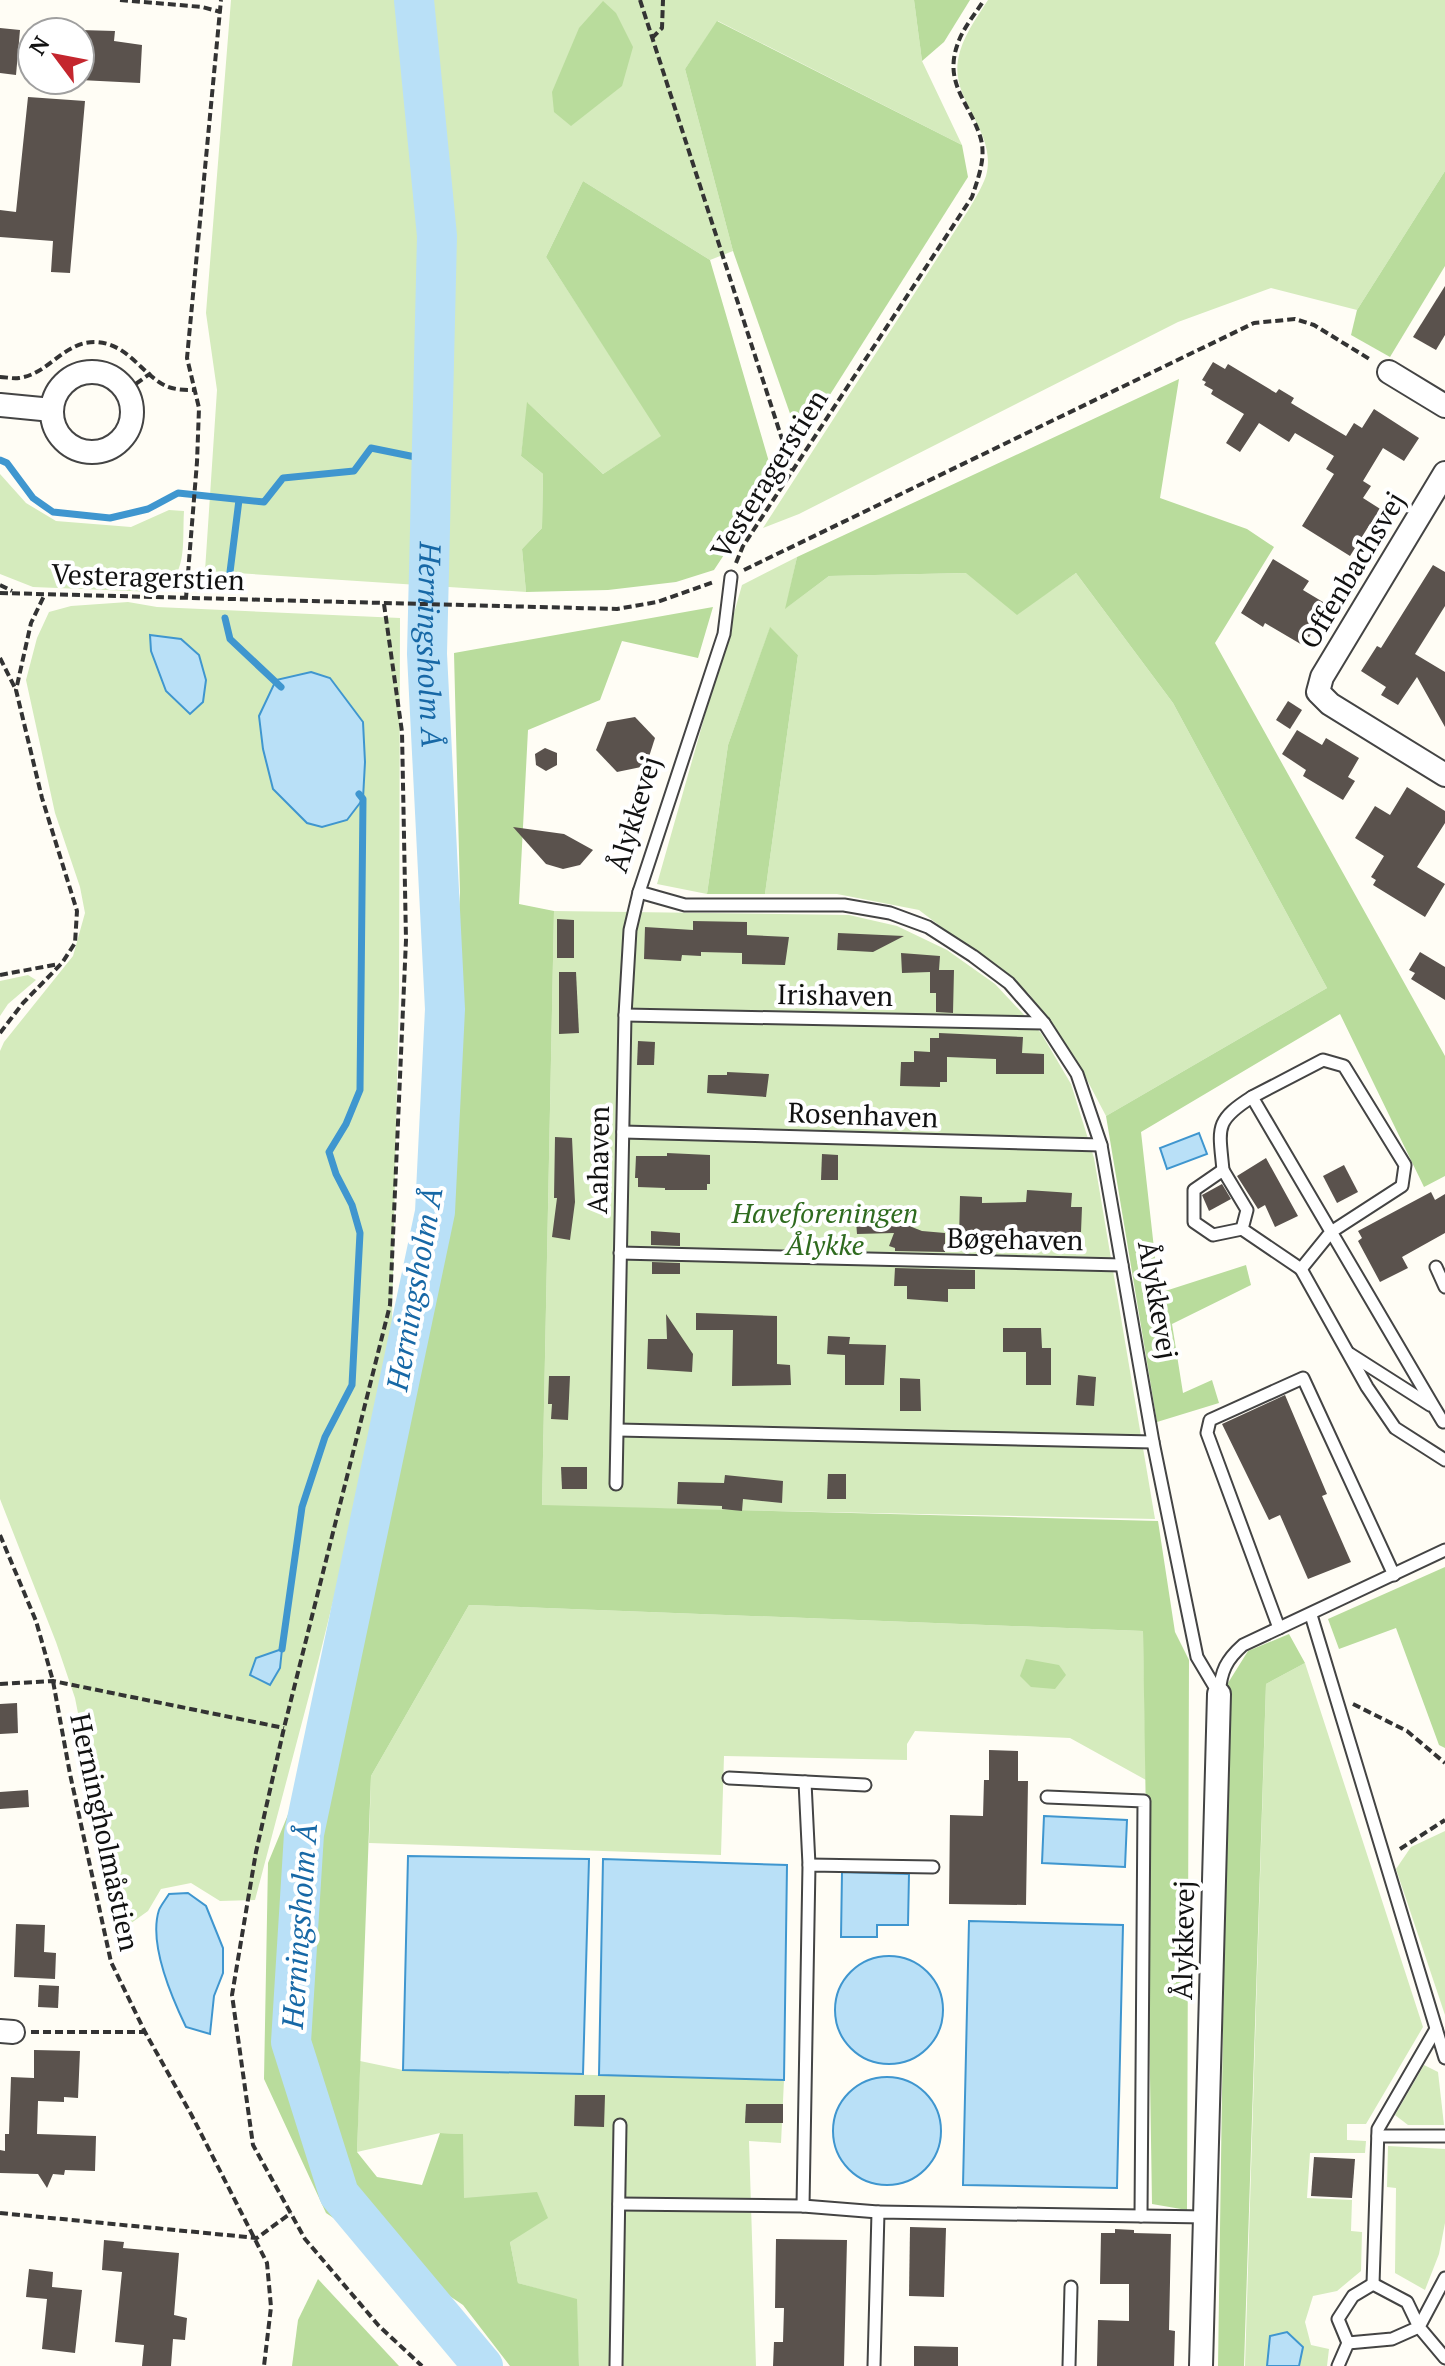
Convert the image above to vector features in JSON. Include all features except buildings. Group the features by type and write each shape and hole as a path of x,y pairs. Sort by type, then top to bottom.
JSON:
{"street":[{"path":"1389,372 1445,406"},
{"path":"99,373 119,382 126,391 132,411 127,432 110,448 87,452 65,442 53,422 52,410 60,389 77,375 99,373"},
{"path":"0,405 52,410"},
{"name":"Offenbachsvej","path":"1445,473 1322,677 1318,692 1330,704 1445,775"},
{"name":"Ålykkevej","path":"1201,2366 1219,1694"}],"lane":[{"name":"Ålykkevej","path":"731,577 724,634 639,892 685,905 844,905 890,913 928,927 973,956 1009,983 1044,1023 1077,1074 1101,1145 1153,1442 1197,1657 1219,1694"},
{"name":"Aahaven","path":"616,1484 625,1015 630,930 639,892"},
{"name":"Irishaven","path":"625,1015 1044,1023"},
{"path":"1242,1229 1247,1210 1223,1170 1219,1133 1230,1111 1323,1060 1344,1066 1405,1165 1402,1186 1331,1232 1301,1269"},
{"path":"1252,1097 1444,1423"},
{"name":"Rosenhaven","path":"623,1132 1101,1145"},
{"path":"1223,1170 1194,1190 1194,1222 1213,1235 1242,1229 1301,1269 1395,1428 1445,1460"},
{"name":"Bøgehaven","path":"620,1253 1122,1265"},
{"path":"1436,1267 1445,1287"},
{"path":"1348,1352 1434,1407"},
{"path":"1279,1628 1207,1433 1210,1420 1303,1378 1394,1575"},
{"path":"618,1430 1153,1442"},
{"path":"1219,1694 1221,1671 1229,1657 1243,1645 1445,1550"},
{"path":"1311,1615 1445,2058"},
{"path":"729,1778 865,1785"},
{"path":"803,2206 809,1865 805,1782"},
{"path":"1047,1797 1144,1801 1141,2216"},
{"path":"809,1865 933,1867"},
{"path":"1373,2284 1378,2129 1436,2029"},
{"path":"616,2366 620,2125"},
{"path":"1378,2136 1445,2136"},
{"path":"619,2204 1206,2217"},
{"path":"874,2366 878,2212"},
{"path":"1348,2343 1392,2339 1419,2327 1445,2278"},
{"path":"1373,2284 1407,2302 1419,2327 1445,2358"},
{"path":"1338,2366 1348,2343 1338,2319 1353,2296 1373,2284"},
{"path":"1069,2366 1071,2287"}],"path":[{"path":"120,0 202,7 221,12"},
{"path":"196,0 202,7"},
{"path":"186,598 199,408 187,358 221,0"},
{"path":"640,0 792,471"},
{"path":"651,39 662,28 663,0"},
{"name":"Vesteragerstien","path":"0,593 617,609 657,602 731,577 743,546 972,197 982,166 981,138 958,94 953,67 958,41 984,0"},
{"path":"731,577 1254,323 1295,319 1314,325 1389,372"},
{"path":"0,377 18,379 43,370 68,348 95,342 117,348 164,385 195,390"},
{"path":"126,391 151,373"},
{"path":"0,585 15,593"},
{"path":"16,690 31,623 44,594"},
{"path":"384,604 402,732 406,940 390,1305 284,1728 256,1852 232,1995 253,2145 305,2239 379,2326 422,2366"},
{"path":"0,658 16,690 42,798 77,911 75,943 62,963 23,1003 0,1033"},
{"path":"0,975 62,963"},
{"name":"Herningholmåstien","path":"0,1535 36,1621 53,1681 111,1962 145,2032 257,2238 267,2263 271,2307 264,2366"},
{"path":"53,1681 284,1728"},
{"name":"Herningholmåstien","path":"0,1684 53,1681"},
{"path":"1335,1694 1407,1731 1445,1763"},
{"path":"1384,1859 1445,1820"},
{"path":"7,2032 145,2032"},
{"path":"0,2213 257,2238 291,2213"}],"green space":[{"path":"231,0 914,0 922,61 962,145 718,21 685,69 733,251 710,260 583,181 546,257 662,436 603,474 528,403 521,456 543,474 542,528 522,549 526,592 205,571 217,390 206,313"},
{"path":"914,0 970,0 944,42 922,61"},
{"path":"988,0 1445,0 1445,171 1357,310 1271,288 1178,322 799,514 763,528 969,209 986,176 986,145 961,90 958,60 970,28"},
{"path":"603,1 616,13 633,47 622,86 571,126 554,112 552,92 579,28"},
{"path":"717,21 962,145 968,177 800,442 733,251 685,69"},
{"path":"1445,171 1445,266 1390,357 1351,335 1357,310"},
{"path":"583,181 710,260 774,479 714,570 676,582 608,590 526,592 522,549 542,528 543,474 521,456 527,402 603,474 661,436 546,257"},
{"path":"1179,379 1160,498 1247,529 1274,547 1215,643 1445,1056 1445,1176 1424,1187 1340,1014 1141,1132 1159,1293 1246,1265 1251,1285 1172,1324 1183,1393 1212,1380 1219,1403 1157,1422 1106,1116 1327,988 1173,703 1076,573 1017,615 966,573 829,576 785,609 797,557"},
{"path":"0,474 26,503 56,521 131,527 169,510 184,511 182,559 174,579 155,592 33,587 0,574"},
{"path":"797,557 786,608 829,576 967,573 1017,614 1076,573 1173,703 1327,988 1106,1116 1076,1059 1029,994 919,910 837,894 765,894 798,655 770,628 728,745 707,894 657,884 742,585"},
{"path":"128,602 157,607 400,618 399,992 391,1367 255,1900 220,1901 191,1883 161,1889 148,1911 127,1926 118,1915 75,1698 0,1499 0,1051 73,956 85,913 80,887 55,813 26,680 37,638 49,612 71,606","holes":["150,635 173,638 188,646 199,659 206,680","330,679 362,721 365,762 363,799"]},
{"path":"713,607 698,658 622,641 600,700 528,730 519,904 554,911 542,1505 1158,1521 1175,1632 1189,1660 1187,2210 1152,2204 1143,1631 469,1605 371,1776 357,2152 377,2177 422,2185 440,2133 463,2134 464,2198 537,2192 548,2218 510,2242 518,2283 577,2299 579,2366 510,2366 463,2305 326,2213 264,2079 268,1863 368,1621 430,1321 446,1133 460,893 454,653"},
{"path":"770,627 798,655 765,894 707,894 728,745"},
{"name":"Haveforeningen Ålykke","path":"554,911 849,915 897,926 947,950 995,984 1041,1033 1071,1084 1094,1158 1155,1519 542,1506"},
{"path":"28,975 36,980 8,1004 0,1016 0,981"},
{"path":"1445,1567 1445,1748 1439,1745 1396,1628 1339,1649 1328,1619"},
{"path":"469,1605 1143,1631 1146,1780 1070,1738 915,1731 907,1744 907,1760 724,1756 721,1855 369,1843 371,1776"},
{"path":"1289,1634 1305,1663 1266,1684 1244,2366 1218,2366 1228,1683 1248,1651"},
{"path":"1026,1659 1059,1665 1066,1675 1055,1689 1031,1687 1020,1676"},
{"path":"1305,1663 1423,2027 1366,2124 1347,2124 1347,2140 1366,2141 1365,2153 1310,2153 1307,2198 1352,2200 1351,2231 1362,2232 1361,2271 1337,2291 1313,2296 1305,2322 1311,2345 1329,2349 1327,2366 1245,2366 1266,1684"},
{"path":"1445,1831 1445,2015 1396,1869 1411,1847"},
{"path":"360,2061 403,2070 784,2080 781,2143 749,2141 756,2366 579,2366 576,2300 518,2283 510,2242 463,2198 462,2134 440,2133 357,2152"},
{"path":"1424,2065 1438,2072 1444,2125 1408,2125 1395,2115"},
{"path":"1388,2146 1445,2149 1445,2223 1439,2254 1425,2290 1395,2273 1396,2188 1387,2187"},
{"path":"318,2279 399,2366 292,2366 298,2320"}],"water":[{"path":"150,635 181,639 199,655 206,680 203,702 190,714 166,691 151,651"},
{"path":"311,672 330,678 363,722 363,799 347,820 322,827 307,823 273,789 259,716 276,680"},
{"path":"1199,1133 1207,1154 1167,1169 1160,1148"},
{"path":"282,1649 280,1668 270,1685 250,1675 256,1658"},
{"path":"1044,1816 1127,1820 1125,1867 1042,1863"},
{"path":"408,1856 589,1859 583,2074 403,2070"},
{"path":"603,1859 787,1865 784,2080 599,2075"},
{"path":"842,1872 909,1874 908,1925 877,1925 877,1937 841,1937"},
{"path":"188,1893 206,1906 223,1948 223,1973 214,1996 210,2034 186,2027 168,1986 159,1954 156,1924 160,1908 169,1894"},
{"path":"969,1921 1123,1925 1117,2188 963,2185"},
{"path":"889,1956 910,1960 927,1972 939,1989 943,2010 939,2031 927,2048 910,2060 889,2064 868,2060 851,2048 839,2031 835,2010 839,1989 851,1972 868,1960"},
{"path":"887,2077 908,2081 925,2093 937,2110 941,2131 937,2152 925,2169 908,2181 887,2185 866,2181 849,2169 837,2152 833,2131 837,2110 849,2093 866,2081"},
{"path":"1287,2332 1303,2347 1299,2366 1267,2366 1270,2336"}],"waterway":[{"name":"Herningsholm Å","path":"414,0 437,236 427,654 445,1009 435,1212 304,1834 291,2042 339,2194 483,2366"},
{"path":"0,460 7,463 33,498 53,512 110,518 148,509 178,493 264,502 283,478 354,471 371,448 430,460"},
{"path":"229,580 239,500"},
{"path":"225,618 230,639 281,687"},
{"path":"282,1649 302,1507 325,1437 352,1385 360,1233 352,1205 329,1152 346,1124 360,1090 363,799 359,794"}]}
